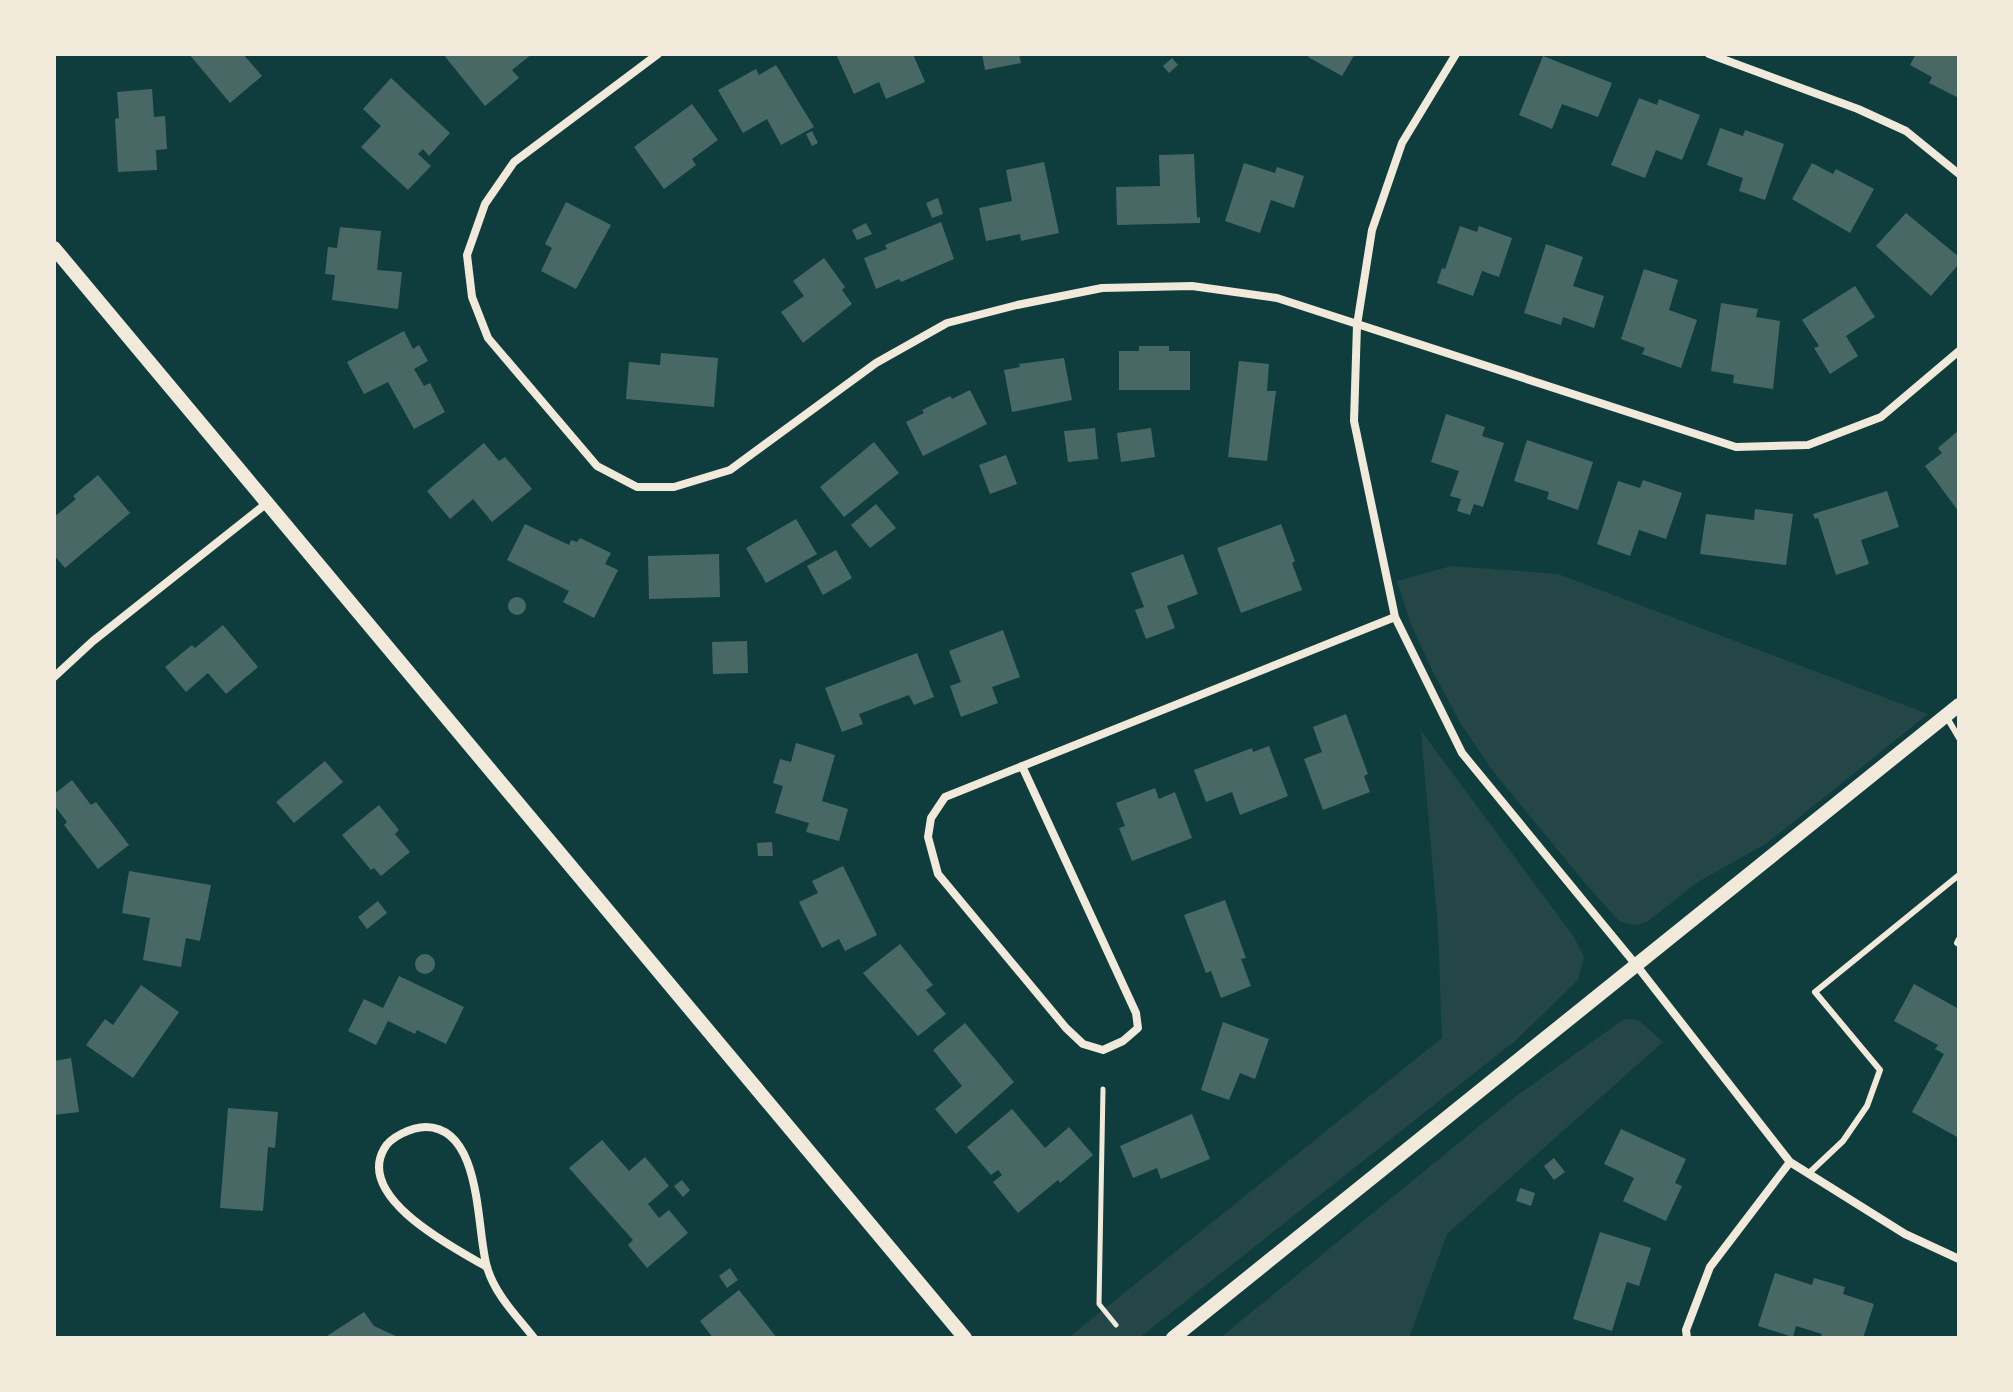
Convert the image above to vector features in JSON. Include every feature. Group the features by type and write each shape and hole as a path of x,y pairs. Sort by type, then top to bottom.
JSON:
{"street":[{"path":"658,54 514,162 485,204 467,255 472,297 488,338 597,466 637,487 674,487 730,470 876,363 947,323 1102,288 1192,286 1277,298 1736,447 1808,445 1881,417 1959,351"},
{"path":"1456,54 1402,143 1372,230 1357,325 1354,421 1395,617 1462,753 1637,966 1790,1162 1905,1234 1959,1259"},
{"path":"1709,54 1858,109 1906,131 1959,174"},
{"path":"54,248 965,1338"},
{"path":"54,677 93,641 267,503"},
{"path":"1022,766 1136,1013 1138,1028 1123,1041 1103,1050 1083,1044 1066,1028 938,874 928,837 931,818 945,797 1022,766 1395,617"},
{"path":"1173,1338 1959,705"},
{"path":"487,1267 418,1224 387,1192 379,1163 384,1147 395,1138 426,1127 444,1131 459,1147 479,1203 487,1267 499,1294 534,1338"},
{"path":"1687,1338 1686,1330 1710,1267 1790,1162"}],"lane":[{"path":"1946,716 1959,738"},
{"path":"1808,1174 1843,1141 1859,1118 1867,1106 1880,1070 1815,992 1959,875"}],"path":[{"path":"1103,1089 1099,1304 1116,1325"}],"shaded area":[{"path":"1451,566 1558,574 1928,714 1767,843 1698,882 1648,921 1638,925 1624,923 1585,883 1492,770 1461,724 1433,672 1410,622 1397,581"},
{"path":"1421,731 1574,937 1584,957 1578,980 1515,1041 1139,1338 1068,1338 1442,1038 1438,928"},
{"path":"1624,1019 1638,1020 1663,1042 1447,1234 1409,1338 1220,1338 1515,1097"}],"building":[{"path":"189,54 243,54 262,76 230,103"},
{"path":"443,54 532,54 512,70 519,78 485,106"},
{"path":"836,54 913,54 925,82 886,99 879,82 854,94"},
{"path":"982,54 1019,54 1021,63 985,70"},
{"path":"1310,54 1355,54 1342,76 1308,57"},
{"path":"1916,54 1959,54 1959,98 1929,83 1932,77 1910,65"},
{"path":"1543,56 1612,83 1598,117 1562,104 1552,129 1519,115"},
{"path":"1172,58 1178,65 1169,73 1163,66"},
{"path":"776,65 814,127 781,145 767,119 743,133 718,90 756,69 759,75"},
{"path":"391,78 450,133 429,156 423,149 418,154 431,166 408,190 361,147 381,126 363,109"},
{"path":"152,89 154,117 165,116 167,149 156,150 157,170 118,172 117,92"},
{"path":"1639,98 1657,105 1659,99 1700,115 1682,160 1656,150 1645,178 1611,165"},
{"path":"692,104 718,140 692,159 696,165 664,189 634,147"},
{"path":"1720,128 1743,136 1745,130 1784,144 1765,200 1739,191 1743,178 1707,165"},
{"path":"812,131 818,143 812,146 806,134"},
{"path":"1194,154 1197,218 1200,217 1200,223 1117,225 1116,187 1160,186 1159,155"},
{"path":"1044,162 1059,233 1021,241 1020,234 986,241 979,208 1012,201 1006,170"},
{"path":"1244,163 1275,173 1277,167 1304,176 1294,208 1271,200 1260,233 1225,221"},
{"path":"1812,163 1833,174 1836,169 1874,189 1850,233 1792,199"},
{"path":"938,198 943,214 932,218 926,203"},
{"path":"566,202 611,225 576,289 541,271 552,248 545,244"},
{"path":"1906,213 1959,257 1959,264 1931,296 1876,246"},
{"path":"941,222 954,259 901,282 899,279 876,289 864,258 887,249 885,245"},
{"path":"866,223 872,234 857,240 852,230"},
{"path":"1460,226 1477,232 1479,226 1512,238 1499,277 1482,271 1473,296 1437,283"},
{"path":"340,227 381,231 377,270 402,272 398,309 332,300 335,275 325,274 328,247 337,248"},
{"path":"1546,244 1583,257 1573,286 1604,296 1594,328 1563,317 1561,325 1524,313"},
{"path":"824,258 845,287 842,290 852,304 803,343 781,312 804,296 793,281"},
{"path":"1644,269 1678,280 1669,310 1697,320 1681,368 1642,354 1645,348 1621,339"},
{"path":"1855,286 1875,317 1846,336 1858,356 1830,374 1814,348 1819,346 1802,320"},
{"path":"1721,303 1758,309 1756,317 1780,321 1773,389 1733,383 1734,375 1711,371"},
{"path":"404,331 413,349 419,345 428,361 414,369 424,386 430,383 445,412 414,429 388,382 364,394 347,362"},
{"path":"1139,346 1169,346 1169,351 1190,351 1190,390 1119,390 1119,351 1139,351"},
{"path":"661,353 718,358 714,407 626,399 629,362 660,365"},
{"path":"1064,358 1072,400 1012,412 1004,370 1020,367 1019,364"},
{"path":"1239,361 1269,364 1267,391 1276,391 1267,461 1228,457"},
{"path":"970,390 987,424 923,456 906,422 950,396 952,399"},
{"path":"1446,414 1485,427 1482,436 1504,443 1483,507 1474,504 1470,515 1457,511 1461,499 1450,496 1459,471 1431,462"},
{"path":"1095,428 1098,459 1068,462 1064,431"},
{"path":"1151,428 1155,457 1121,462 1117,433"},
{"path":"1959,430 1959,512 1925,466 1942,453 1938,448"},
{"path":"1527,440 1593,462 1578,510 1547,499 1549,492 1514,481"},
{"path":"874,442 899,473 844,517 820,487"},
{"path":"484,443 499,461 505,457 532,489 492,522 473,499 450,519 427,491"},
{"path":"1006,455 1017,484 990,494 979,465"},
{"path":"98,475 130,513 65,568 54,555 54,517"},
{"path":"1643,480 1682,493 1666,539 1639,530 1630,556 1597,544 1618,481 1640,488"},
{"path":"1887,491 1899,527 1861,540 1869,564 1836,575 1818,518 1815,519 1813,514"},
{"path":"876,504 896,528 870,548 851,525"},
{"path":"1755,509 1793,514 1786,565 1700,554 1706,514 1754,520"},
{"path":"796,519 817,554 766,583 746,548"},
{"path":"525,524 569,545 571,540 577,542 580,538 611,553 605,564 618,570 594,618 563,602 569,591 507,560"},
{"path":"1281,524 1302,590 1241,613 1217,548"},
{"path":"836,550 852,578 823,595 807,566"},
{"path":"719,554 720,597 649,599 648,556"},
{"path":"1183,554 1198,594 1167,606 1175,628 1146,639 1135,610 1144,607 1131,573"},
{"path":"517,597 526,606 517,615 508,606"},
{"path":"223,625 258,667 226,694 208,673 186,692 165,667"},
{"path":"1003,630 1020,677 992,687 998,703 961,717 950,686 961,682 949,651"},
{"path":"747,641 748,673 713,674 712,642"},
{"path":"917,653 934,697 914,705 909,695 859,714 863,724 842,732 825,688"},
{"path":"1346,714 1368,774 1364,776 1370,792 1323,810 1304,759 1322,752 1313,727"},
{"path":"796,743 835,755 822,801 848,809 839,841 806,832 809,823 775,813 783,786 773,783 780,759 791,762"},
{"path":"1269,746 1288,796 1240,815 1232,792 1206,802 1194,770 1252,748 1253,752"},
{"path":"325,761 343,782 294,823 276,802"},
{"path":"72,780 91,805 96,802 129,845 98,869 64,825 67,822 54,805 54,794"},
{"path":"1155,788 1159,799 1175,792 1192,838 1132,861 1119,828 1125,826 1116,803"},
{"path":"379,805 399,830 395,834 410,852 381,876 374,868 371,870 342,835"},
{"path":"772,842 773,856 758,856 757,843"},
{"path":"843,866 877,935 845,951 839,939 822,948 799,902 818,893 812,881"},
{"path":"129,871 211,885 200,941 186,938 181,967 143,960 150,918 122,913"},
{"path":"1225,900 1246,958 1241,959 1251,986 1221,998 1211,971 1206,973 1184,915"},
{"path":"378,901 387,913 367,929 358,917"},
{"path":"900,944 933,985 926,990 946,1014 918,1036 863,973"},
{"path":"425,954 432,957 435,964 432,971 425,974 418,971 415,964 418,957"},
{"path":"399,976 464,1007 446,1044 388,1021 376,1045 348,1031 364,999 383,1008"},
{"path":"1914,984 1959,1009 1959,1138 1912,1112 1944,1054 1935,1049 1938,1045 1894,1021"},
{"path":"141,985 179,1012 133,1078 86,1045 105,1019 113,1025"},
{"path":"1223,1022 1269,1039 1255,1079 1240,1073 1229,1100 1201,1090"},
{"path":"965,1023 1014,1082 956,1134 935,1109 962,1086 933,1050"},
{"path":"71,1058 79,1112 54,1115 54,1061"},
{"path":"228,1108 278,1112 275,1148 268,1147 263,1211 220,1208"},
{"path":"1012,1109 1045,1148 1069,1127 1093,1155 1018,1213 993,1182 1002,1175 998,1170 991,1175 967,1147"},
{"path":"1192,1114 1210,1159 1161,1179 1157,1168 1133,1178 1120,1146"},
{"path":"1621,1129 1686,1159 1675,1183 1682,1186 1666,1221 1623,1201 1634,1178 1604,1164"},
{"path":"602,1140 629,1171 645,1157 669,1186 648,1204 659,1218 669,1210 688,1233 647,1268 628,1245 633,1240 569,1168"},
{"path":"1554,1158 1565,1172 1554,1180 1544,1166"},
{"path":"682,1180 690,1190 683,1197 674,1186"},
{"path":"1520,1188 1535,1193 1531,1206 1516,1201"},
{"path":"1600,1232 1651,1248 1639,1286 1627,1282 1612,1331 1573,1319"},
{"path":"730,1268 738,1280 727,1288 719,1276"},
{"path":"1775,1273 1812,1285 1814,1278 1845,1287 1843,1294 1874,1304 1863,1338 1820,1338 1822,1334 1796,1326 1793,1337 1758,1326"},
{"path":"739,1290 777,1338 713,1338 700,1321"},
{"path":"364,1312 374,1326 400,1338 327,1336"}]}
